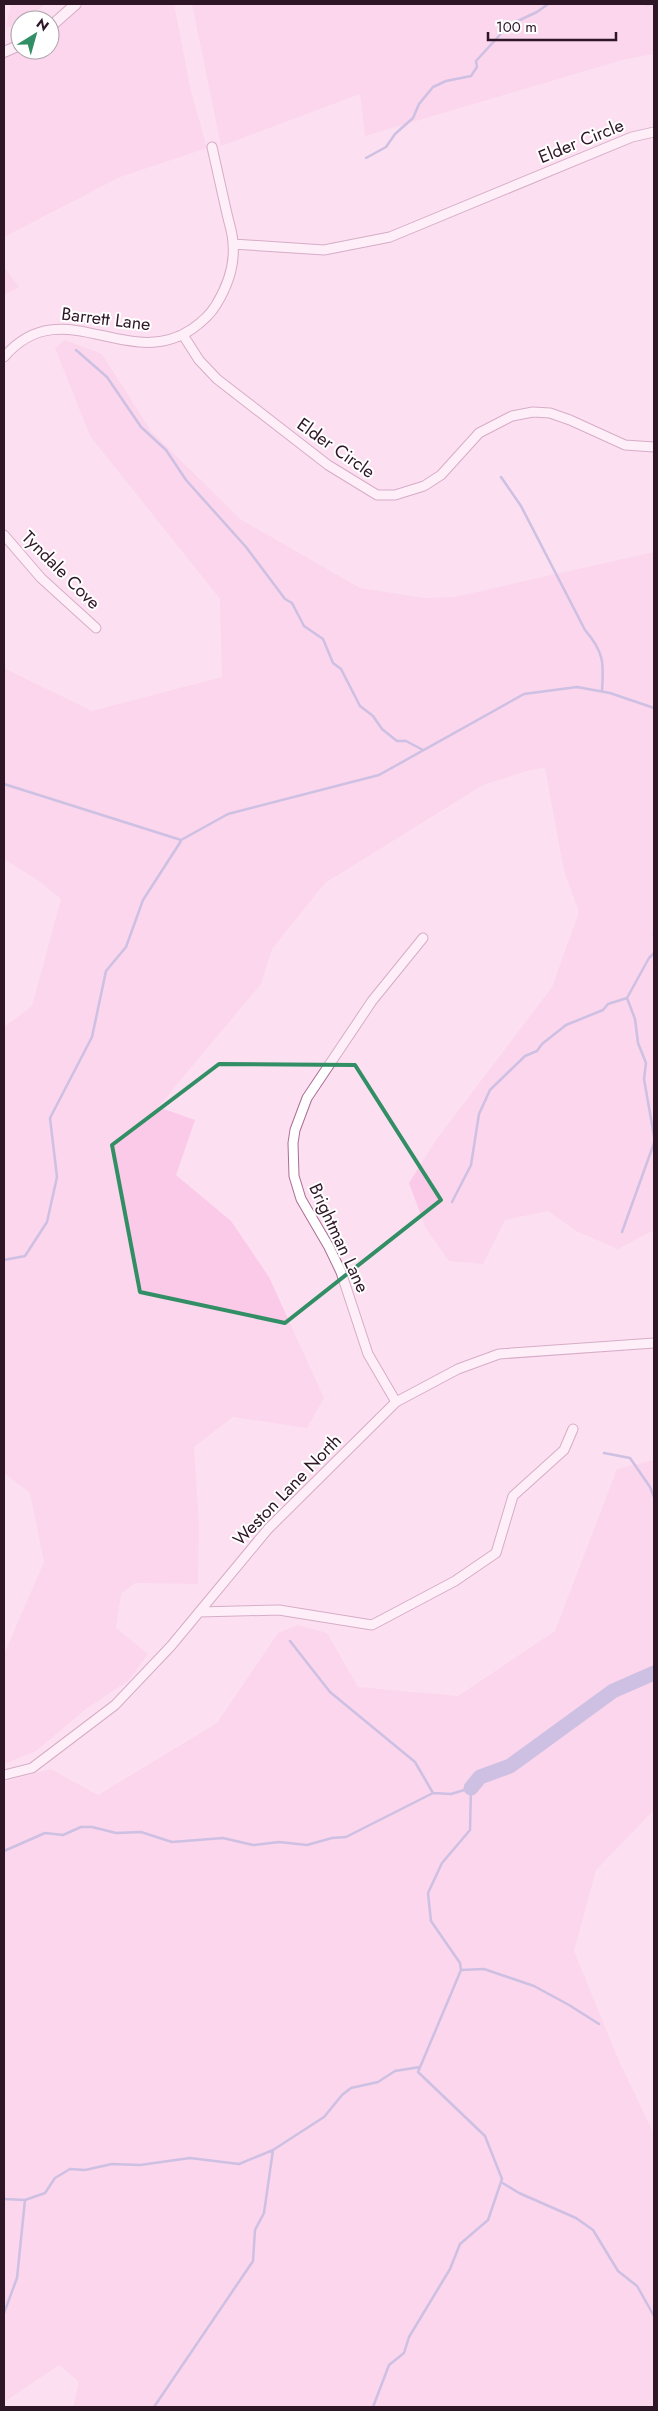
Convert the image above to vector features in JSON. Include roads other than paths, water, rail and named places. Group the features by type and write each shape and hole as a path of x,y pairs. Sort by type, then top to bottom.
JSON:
{"street":[{"path":"60,18 76,4"},
{"name":"Elder Circle","path":"233,244 324,250 390,237 632,137 654,132"},
{"name":"Barrett Lane","path":"4,357 22,339 53,328 71,328 124,342 158,342 183,335 210,314 230,277 233,244 212,147"},
{"name":"Elder Circle","path":"183,335 199,360 217,379 328,465 377,495 395,495 424,486 441,475 479,432 512,416 526,413 550,413 626,445 654,447"},
{"name":"Tyndale Cove","path":"4,535 41,578 96,628"},
{"name":"Brightman Lane","path":"396,1402 368,1354 340,1272 329,1247 301,1199 294,1176 293,1143 295,1130 308,1098 372,1001 423,938"},
{"name":"Weston Lane North","path":"4,1775 32,1768 115,1705 171,1646 268,1528 396,1402 458,1369 499,1354 654,1343"},
{"path":"199,1612 279,1610 372,1625 455,1581 496,1553 513,1496 564,1450 573,1429"}],"waterway":[{"path":"366,158 386,147 395,134 413,118 419,104 433,87 446,81 471,76 477,67 476,61 509,25 537,12 548,4"},
{"path":"76,350 107,377 141,427 166,450 186,480 246,547 285,599 292,603 304,626 323,639 333,663 341,669 360,706 373,716 382,729 397,741 406,741 423,750"},
{"path":"501,477 521,506 585,630 596,645 603,665 602,691"},
{"path":"4,784 181,840 228,814 379,775 524,694 577,687 610,693 654,708"},
{"path":"4,1260 25,1256 47,1222 57,1177 50,1118 92,1037 106,971 126,947 143,900 181,841"},
{"path":"654,953 649,958 627,998 635,1019 638,1043 646,1063 644,1079 654,1136"},
{"path":"452,1202 471,1165 479,1114 490,1090 525,1056 537,1051 542,1044 566,1025 603,1010 608,1004 627,998"},
{"path":"622,1232 654,1143"},
{"path":"604,1453 630,1458 650,1487 654,1497"},
{"path":"290,1641 330,1692 415,1762 433,1793"},
{"path":"471,1788 480,1777 510,1766 613,1691 654,1673"},
{"path":"4,1851 45,1833 63,1835 81,1827 92,1827 116,1833 141,1832 172,1842 223,1838 253,1845 279,1842 307,1845 332,1838 346,1837 433,1793 451,1794 471,1788 470,1830 442,1863 428,1893 431,1921 460,1963 461,1970 418,2072 485,2136 502,2179 488,2220 460,2244 450,2269 409,2337 404,2353 389,2365 373,2407"},
{"path":"461,1970 484,1969 534,1986 599,2024"},
{"path":"4,2313 17,2278 25,2200 45,2193 55,2178 70,2169 85,2170 112,2164 140,2165 190,2158 239,2164 273,2150 324,2117 342,2095 351,2088 378,2082 395,2071 420,2067"},
{"path":"154,2407 253,2261 255,2230 264,2213 273,2150"},
{"path":"501,2182 519,2193 576,2218 593,2230 618,2271 637,2286 654,2316"},
{"path":"4,2199 25,2200"}]}
